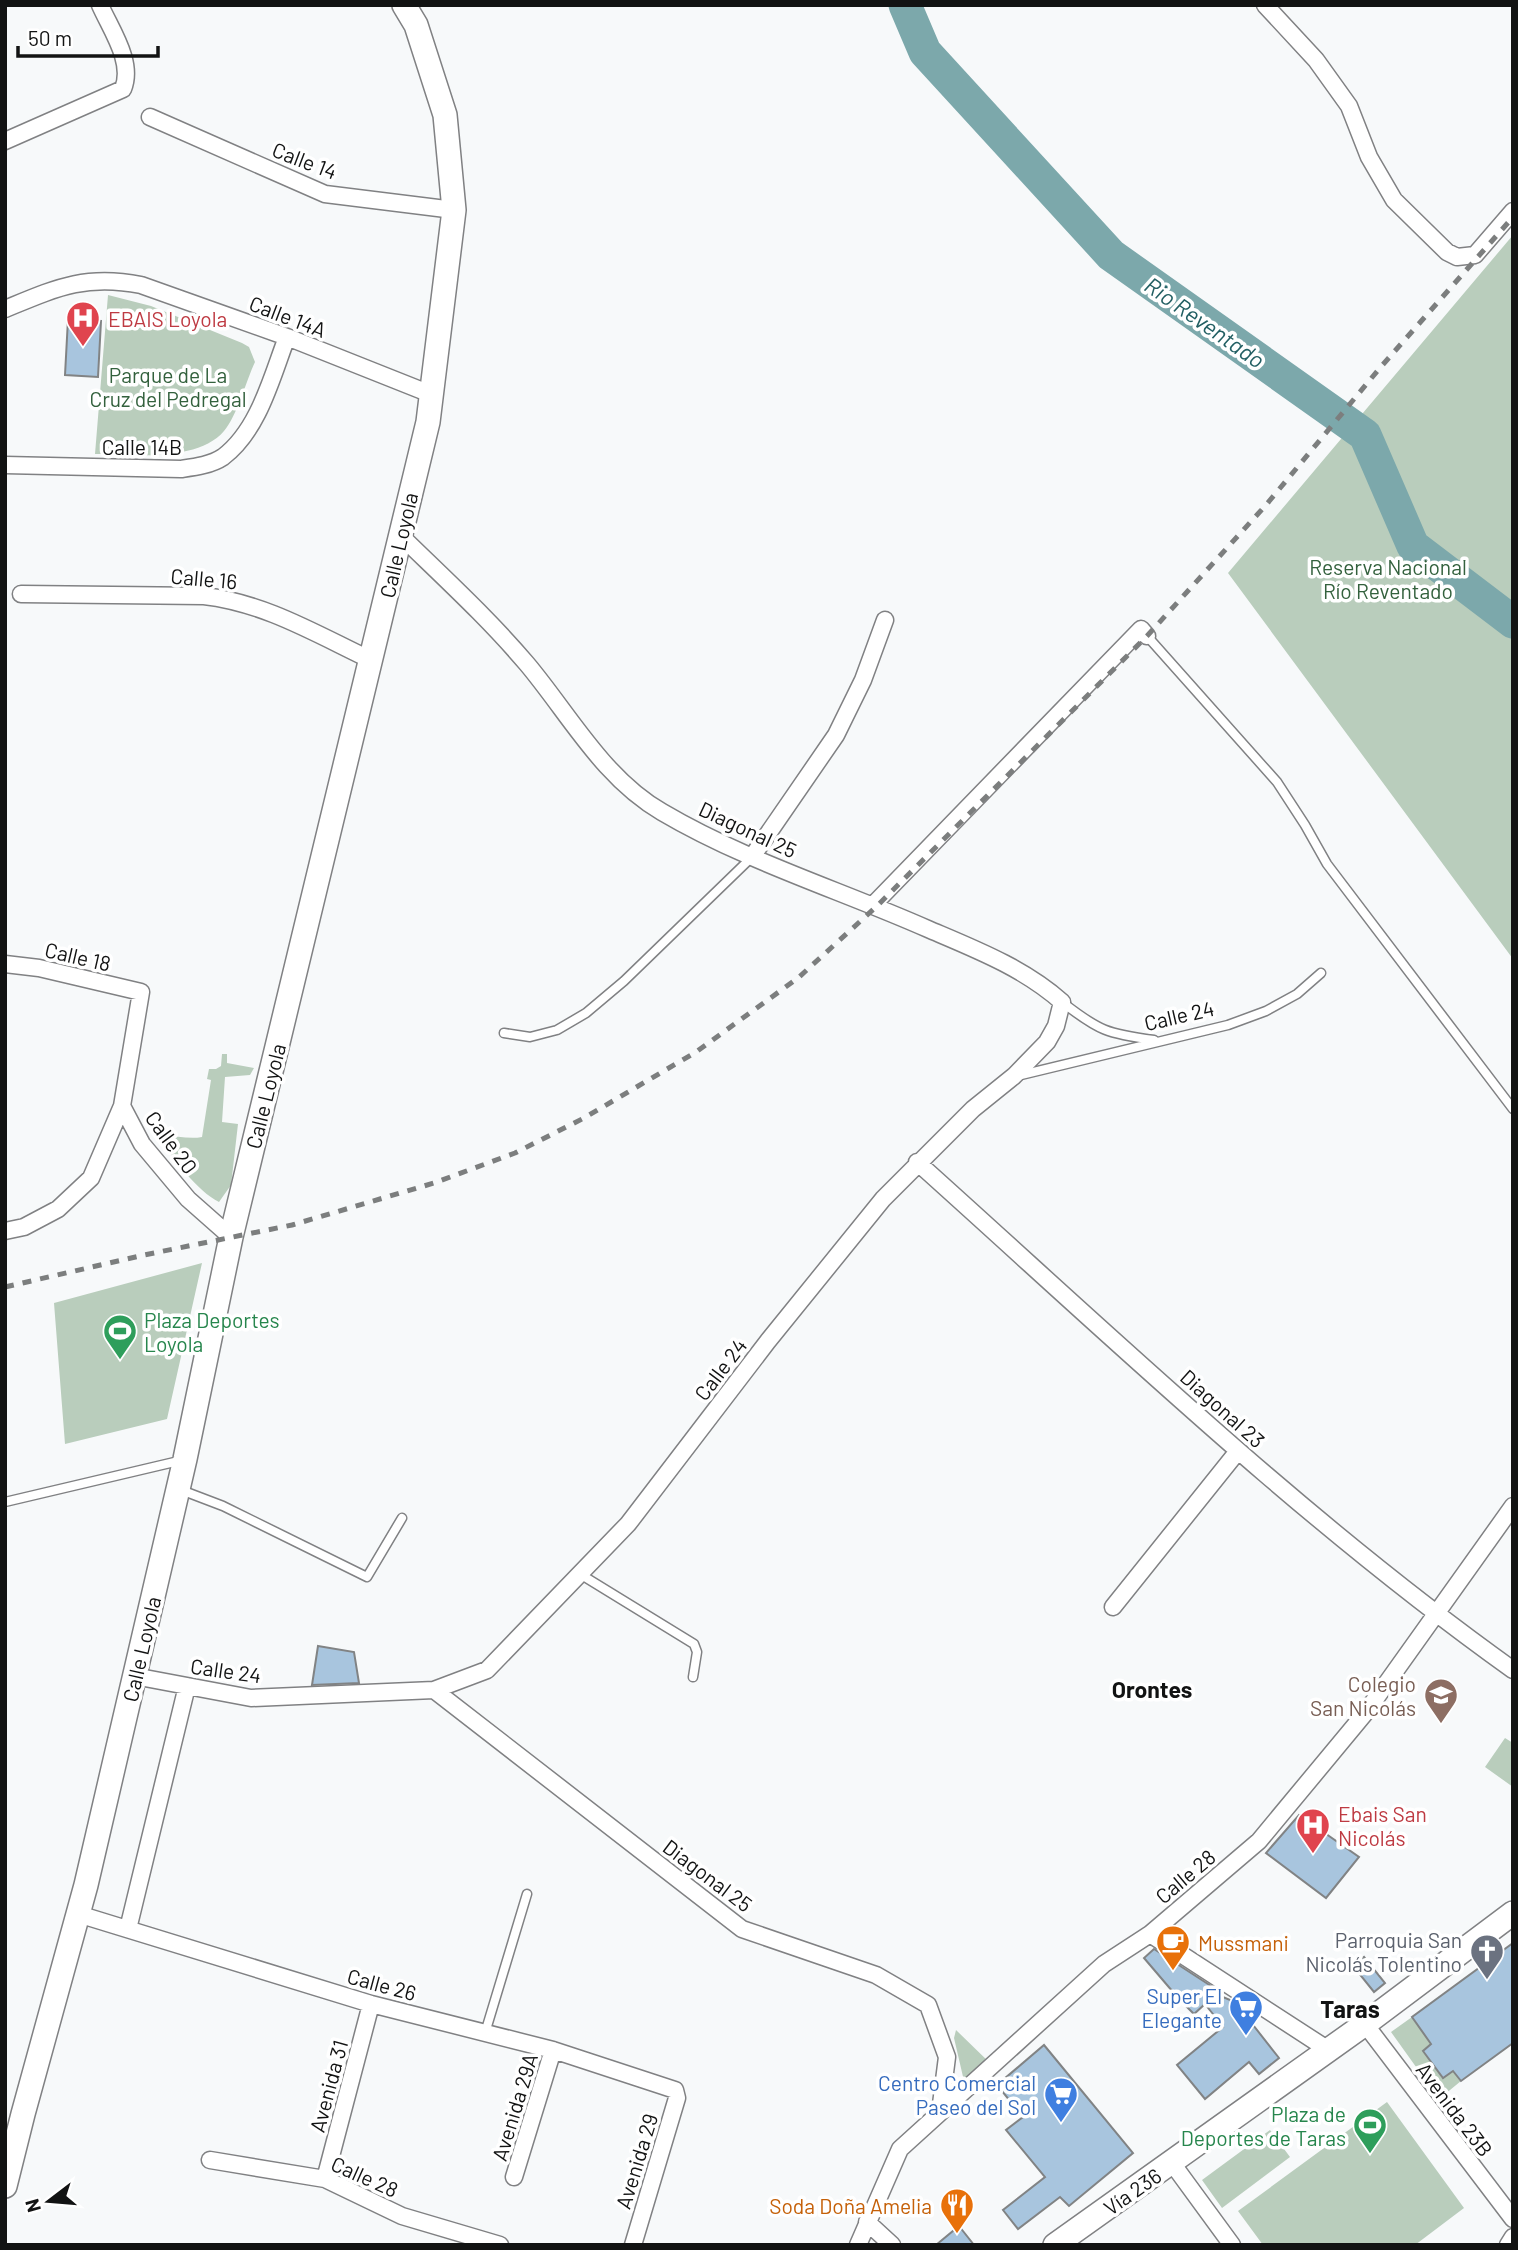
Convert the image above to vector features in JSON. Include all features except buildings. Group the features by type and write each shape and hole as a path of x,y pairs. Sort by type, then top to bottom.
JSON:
{"main road":[{"name":"Calle Loyola","path":"5,2186 14,2118 78,1914 185,1459 231,1237 433,395 454,210 445,115 416,25 404,5"},
{"name":"Vía 236","path":"1055,2245 1365,2024 1513,1913"}],"street":[{"path":"6,137 123,89 127,79 127,66 100,5"},
{"path":"1265,5 1316,60 1349,106 1369,157 1394,200 1447,253 1457,257 1475,255 1513,211"},
{"name":"Calle 14","path":"150,117 325,194 454,210"},
{"name":"Calle 14A","path":"5,309 82,281 116,280 141,285 287,337 433,395"},
{"name":"Calle 14B","path":"5,465 181,469 200,467 222,457 240,439 257,414 287,337"},
{"name":"Diagonal 25","path":"400,535 497,630 528,665 610,770 636,795 662,812 752,857 986,952 1048,989 1062,1002"},
{"name":"Calle 16","path":"21,594 204,596 232,599 261,608 371,660"},
{"path":"752,857 836,735 863,680 885,621"},
{"path":"873,904 1141,629 1147,636"},
{"name":"Calle 18","path":"5,964 39,968 141,992 122,1106"},
{"path":"1014,1076 1047,1042 1056,1026 1062,1002"},
{"name":"Calle 24","path":"134,1676 251,1698 434,1690 486,1670 628,1524 768,1341 883,1199 973,1108 1014,1076"},
{"name":"Calle 20","path":"122,1106 142,1144 188,1199 231,1237"},
{"name":"Calle 20","path":"5,1231 24,1227 58,1209 91,1178 122,1106"},
{"name":"Diagonal 23","path":"917,1162 1238,1451 1437,1616 1513,1670"},
{"path":"1113,1607 1238,1451"},
{"name":"Calle 28","path":"858,2245 900,2149 1104,1964 1150,1934 1259,1841 1366,1712 1513,1506"},
{"path":"128,1929 187,1686"},
{"name":"Diagonal 25","path":"434,1690 742,1929 876,1975 928,2005 947,2057 940,2112"},
{"name":"Calle 26","path":"78,1914 371,2004 553,2050 675,2090"},
{"path":"1150,1934 1327,2049"},
{"name":"Avenida 31","path":"325,2179 371,2004"},
{"name":"Avenida 23B","path":"1365,2024 1513,2219"},
{"name":"Avenida 29A","path":"514,2177 553,2050"},
{"name":"Avenida 29","path":"633,2245 677,2098 675,2090"},
{"name":"Calle 28","path":"210,2160 325,2179 402,2216 500,2245"},
{"path":"1172,2163 1232,2245"},
{"path":"867,2222 892,2245"},
{"path":"1508,2245 1513,2237"}],"lane":[{"path":"1147,636 1277,782 1306,825 1327,864 1513,1109"},
{"path":"504,1033 530,1037 557,1030 586,1013 624,981 752,857"},
{"name":"Calle 24","path":"1014,1076 1228,1025 1266,1012 1297,994 1321,973"},
{"name":"Diagonal 25","path":"1062,1002 1089,1023 1111,1034 1160,1041"},
{"path":"5,1502 185,1459"},
{"path":"178,1489 223,1506 290,1537 365,1577 370,1576 402,1518"},
{"path":"580,1574 694,1644 698,1652 693,1677"},
{"path":"485,2033 527,1894"}],"green space":[{"name":"Reserva Nacional Río Reventado","path":"1513,235 1513,959 1228,573"},
{"name":"Parque de La Cruz del Pedregal","path":"108,295 151,306 249,347 255,362 241,398 229,425 212,441 198,448 163,454 95,454"},
{"path":"222,1054 227,1054 227,1063 254,1068 250,1075 225,1077 222,1122 238,1124 231,1185 219,1202 194,1182 157,1136 202,1137 211,1080 207,1079 209,1069 221,1066"},
{"name":"Plaza Deportes Loyola","path":"202,1263 167,1419 65,1444 54,1303"},
{"path":"1505,1738 1513,1743 1513,1787 1485,1767"},
{"path":"1412,2017 1431,2044 1423,2051 1442,2078 1453,2071 1461,2081 1439,2099 1391,2032"},
{"path":"956,2030 991,2064 964,2081 954,2038"},
{"name":"Plaza de Deportes de Taras","path":"1387,2102 1464,2208 1415,2245 1263,2245 1238,2211"},
{"path":"1270,2130 1290,2157 1222,2208 1202,2180"}],"waterway":[{"name":"Rio Reventado","path":"905,5 925,52 1111,255 1365,435 1413,546 1513,622"}],"railway":[{"path":"5,1287 292,1225 434,1183 515,1153 584,1118 696,1052 798,978 877,906 1147,636 1266,505 1379,369 1513,217"}],"place":[{"name":"EBAIS Loyola","path":"83,348"},
{"name":"Plaza Deportes Loyola","path":"120,1361"},
{"name":"Colegio San Nicolás","path":"1441,1725"},
{"name":"Ebais San Nicolás","path":"1313,1855"},
{"name":"Mussmani","path":"1173,1972"},
{"name":"Parroquia San Nicolás Tolentino","path":"1487,1981"},
{"name":"Super El Elegante","path":"1246,2037"},
{"name":"Centro Comercial Paseo del Sol","path":"1061,2124"},
{"name":"Plaza de Deportes de Taras","path":"1370,2155"},
{"name":"Soda Doña Amelia","path":"957,2235"}],"district":[{"name":"Orontes","path":"1152,1689"},
{"name":"Taras","path":"1350,2008"}]}
